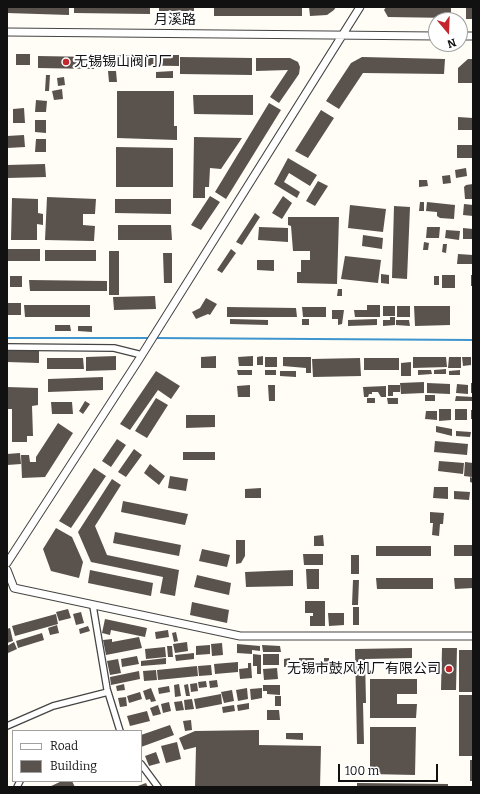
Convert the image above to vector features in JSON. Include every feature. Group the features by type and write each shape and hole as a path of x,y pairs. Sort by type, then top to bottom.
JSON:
{"street":[{"path":"7,563 142,355 360,7"},
{"name":"月溪路","path":"7,32 428,36"},
{"path":"7,347 114,348 142,355"},
{"path":"7,570 14,588 240,636 473,636"},
{"path":"93,606 108,692 120,730"},
{"path":"7,726 53,706 108,692"},
{"path":"142,765 158,787"}],"building":[{"path":"7,7 69,7 69,15 7,13"},
{"path":"74,7 150,7 150,14 74,13"},
{"path":"159,7 194,7 194,11 159,11"},
{"path":"214,7 302,7 302,16 214,16"},
{"path":"309,7 336,7 327,15 310,16"},
{"path":"386,7 451,7 451,12 428,12 428,18 388,17 384,10"},
{"path":"466,7 473,7 473,19 468,19 468,12 466,12"},
{"path":"16,54 30,54 30,65 16,65"},
{"path":"112,55 179,55 179,66 112,65"},
{"name":"无锡锡山阀门厂","path":"38,56 94,57 94,69 38,68"},
{"path":"180,57 252,58 252,75 180,74"},
{"path":"362,57 445,59 444,74 363,73 339,109 326,101 351,63"},
{"path":"256,58 290,58 298,62 300,67 299,74 279,103 270,97 288,70 256,71"},
{"path":"468,59 473,59 473,83 458,83 458,68"},
{"path":"108,71 116,71 117,82 109,82"},
{"path":"173,71 173,78 156,78 156,72"},
{"path":"46,75 50,75 49,91 45,91"},
{"path":"64,77 65,85 58,86 57,78"},
{"path":"62,89 63,99 54,100 52,91"},
{"path":"117,91 174,91 174,126 177,126 177,140 117,138"},
{"path":"193,95 253,95 253,115 194,114"},
{"path":"36,100 47,101 46,112 35,112"},
{"path":"269,103 281,110 226,199 215,192"},
{"path":"24,108 25,123 13,123 13,109"},
{"path":"321,110 334,118 308,158 295,151"},
{"path":"458,117 473,118 473,130 458,130"},
{"path":"35,120 46,120 46,133 35,132"},
{"path":"24,135 25,147 7,148 7,136"},
{"path":"194,137 242,138 221,169 210,168 209,187 205,187 205,198 193,198"},
{"path":"36,139 46,139 46,152 35,152"},
{"path":"457,145 473,145 473,158 457,158"},
{"path":"116,147 173,148 173,187 116,187"},
{"path":"288,158 317,175 310,186 289,173 284,182 300,192 297,198 274,184"},
{"path":"45,164 46,177 7,178 7,165"},
{"path":"466,168 467,176 456,178 455,170"},
{"path":"450,175 451,183 443,184 442,176"},
{"path":"419,180 427,180 428,186 419,187"},
{"path":"318,181 328,186 315,206 306,201"},
{"path":"473,184 473,199 465,199 464,187 466,185"},
{"path":"210,196 220,202 201,230 191,225"},
{"path":"283,196 292,203 282,219 272,213"},
{"path":"47,197 96,199 95,214 83,214 83,225 95,226 94,241 45,240"},
{"path":"12,198 38,199 38,213 43,214 43,225 37,224 37,240 11,240"},
{"path":"115,199 171,199 171,214 115,213"},
{"path":"420,202 424,202 424,211 419,211"},
{"path":"427,202 455,205 454,219 440,218 437,216 437,212 426,211"},
{"path":"464,204 473,205 473,216 463,215"},
{"path":"350,205 386,209 383,232 348,228"},
{"path":"394,206 410,207 407,279 392,278"},
{"path":"255,213 260,217 242,245 236,242"},
{"path":"288,217 339,217 337,284 297,283 297,272 301,272 301,260 310,260 310,251 293,251 291,226 288,225"},
{"path":"118,225 171,225 172,240 118,240"},
{"path":"259,227 288,228 288,242 258,240"},
{"path":"427,227 440,227 439,238 426,238"},
{"path":"463,228 473,229 473,239 463,239"},
{"path":"446,230 460,231 459,240 445,238"},
{"path":"363,235 383,238 382,249 362,246"},
{"path":"424,242 429,243 428,250 423,250"},
{"path":"443,244 447,244 446,253 442,252"},
{"path":"7,249 40,249 40,261 7,261"},
{"path":"231,249 236,253 222,273 217,270"},
{"path":"45,250 96,250 96,261 45,261"},
{"path":"109,251 119,251 119,295 109,295"},
{"path":"163,253 172,253 172,283 164,283"},
{"path":"458,254 473,255 473,264 457,264"},
{"path":"345,256 381,260 378,283 341,279"},
{"path":"257,260 274,260 274,271 257,270"},
{"path":"381,274 389,275 389,284 381,283"},
{"path":"442,275 455,275 455,288 442,288"},
{"path":"471,275 473,275 473,286 471,286"},
{"path":"10,276 22,276 22,287 10,287"},
{"path":"434,276 439,276 439,285 434,285"},
{"path":"29,280 107,281 107,291 30,291"},
{"path":"338,289 342,289 342,296 337,296"},
{"path":"155,296 156,309 114,310 113,297"},
{"path":"206,298 217,304 210,315 208,314 196,319 192,312 200,308"},
{"path":"7,303 21,303 21,315 7,315"},
{"path":"24,305 90,305 90,317 25,317"},
{"path":"367,305 380,305 380,317 355,317 354,310 367,310"},
{"path":"383,306 395,306 395,316 383,316"},
{"path":"397,306 410,306 410,317 397,317"},
{"path":"414,306 450,306 450,325 415,326"},
{"path":"227,307 296,308 297,317 227,317"},
{"path":"302,307 326,307 326,317 303,317"},
{"path":"332,310 344,310 342,324 338,325 338,319 332,319"},
{"path":"390,317 395,317 395,325 383,326 383,320 390,320"},
{"path":"230,319 268,320 268,325 230,324"},
{"path":"302,319 309,319 309,325 302,325"},
{"path":"377,319 377,325 348,326 348,320"},
{"path":"396,320 409,320 410,326 396,325"},
{"path":"55,325 70,325 71,331 55,331"},
{"path":"78,326 92,326 92,332 78,331"},
{"path":"7,349 39,349 39,363 7,362"},
{"path":"116,356 116,370 86,371 86,357"},
{"path":"216,356 216,368 201,368 201,357"},
{"path":"253,356 253,366 239,366 238,357"},
{"path":"263,356 263,365 257,365 257,357"},
{"path":"265,357 277,357 277,367 265,367"},
{"path":"283,357 311,357 311,373 306,373 306,368 283,366"},
{"path":"413,357 446,357 447,367 413,368"},
{"path":"449,357 461,357 461,368 448,368"},
{"path":"462,357 471,357 471,365 463,366"},
{"path":"47,358 83,358 84,369 47,369"},
{"path":"360,358 361,376 313,377 312,359"},
{"path":"364,358 399,358 399,370 364,370"},
{"path":"411,362 411,376 401,376 401,363"},
{"path":"446,369 446,374 434,374 434,370"},
{"path":"237,370 252,370 252,375 238,375"},
{"path":"265,370 276,370 276,375 265,375"},
{"path":"418,370 431,370 432,374 418,375"},
{"path":"460,370 460,375 449,375 449,371"},
{"path":"156,371 180,386 171,399 158,390 130,430 120,424"},
{"path":"280,371 296,371 296,377 280,376"},
{"path":"103,377 103,390 48,392 48,379"},
{"path":"424,382 424,393 401,394 400,383"},
{"path":"427,383 450,384 450,394 427,393"},
{"path":"471,383 473,383 473,393 471,393"},
{"path":"457,384 468,385 468,394 456,393"},
{"path":"250,385 250,397 238,397 237,386"},
{"path":"268,385 275,385 275,401 269,401"},
{"path":"388,385 400,385 400,392 393,392 393,396 388,396"},
{"path":"386,386 386,397 381,397 378,392 372,392 372,394 369,394 368,397 364,397 363,387"},
{"path":"7,387 38,388 38,405 32,406 33,436 27,436 27,442 12,442 12,409 7,409"},
{"path":"425,395 435,395 435,401 425,401"},
{"path":"456,396 473,397 473,401 455,401"},
{"path":"156,398 168,405 147,438 135,431"},
{"path":"367,398 375,398 375,403 367,403"},
{"path":"387,398 398,398 398,404 388,404"},
{"path":"85,401 90,404 83,414 79,411"},
{"path":"51,402 72,402 73,414 52,414"},
{"path":"439,409 451,409 451,420 439,421"},
{"path":"455,409 467,409 467,420 455,420"},
{"path":"471,410 473,410 473,419 471,419"},
{"path":"426,411 437,411 437,420 425,419"},
{"path":"186,415 215,415 215,427 186,428"},
{"path":"58,423 73,433 45,477 22,478 21,455 29,455 30,462 36,462 36,457"},
{"path":"436,426 452,429 452,436 436,432"},
{"path":"456,431 471,432 470,437 456,436"},
{"path":"117,439 126,445 111,467 102,461"},
{"path":"435,441 468,444 467,455 434,452"},
{"path":"134,449 142,455 126,477 118,472"},
{"path":"183,452 215,452 215,460 183,460"},
{"path":"20,453 21,464 7,465 7,454"},
{"path":"439,461 464,463 463,474 438,471"},
{"path":"465,462 473,463 472,477 464,476"},
{"path":"150,464 165,476 159,485 144,473"},
{"path":"94,468 106,476 71,528 59,521"},
{"path":"170,476 188,479 186,491 168,488"},
{"path":"470,477 473,478 473,483 470,482"},
{"path":"112,479 121,485 95,526 107,555 179,570 175,596 160,593 163,577 91,562 78,532"},
{"path":"434,487 448,487 448,499 433,498"},
{"path":"261,488 261,498 245,498 245,489"},
{"path":"454,491 470,492 469,500 454,499"},
{"path":"123,501 188,514 185,525 121,512"},
{"path":"430,512 444,513 443,524 440,524 439,536 432,535 433,523 430,523"},
{"path":"56,528 72,537 83,562 79,578 51,571 43,549"},
{"path":"115,532 181,545 179,556 113,543"},
{"path":"323,535 324,546 314,546 314,536"},
{"path":"236,540 245,540 245,556 241,563 236,564"},
{"path":"454,545 473,545 473,556 454,556"},
{"path":"376,546 431,546 431,556 376,556"},
{"path":"202,549 230,555 227,567 199,561"},
{"path":"303,554 323,554 323,565 304,565"},
{"path":"351,555 359,555 359,574 351,574"},
{"path":"306,569 319,569 319,589 307,589"},
{"path":"90,570 153,583 151,596 88,583"},
{"path":"293,570 293,586 246,587 245,572"},
{"path":"197,575 231,583 229,595 194,587"},
{"path":"376,578 433,578 433,589 377,589"},
{"path":"454,578 473,578 473,588 455,589"},
{"path":"353,580 359,580 358,605 352,605"},
{"path":"305,601 325,601 325,626 310,626 310,616 313,616 313,613 305,613"},
{"path":"192,602 229,610 227,623 190,615"},
{"path":"353,607 359,607 359,625 353,625"},
{"path":"68,609 71,618 59,621 56,612"},
{"path":"81,612 84,623 76,625 73,614"},
{"path":"328,613 344,613 344,625 329,626"},
{"path":"56,614 58,624 15,636 12,626"},
{"path":"105,619 147,628 145,637 111,630 110,635 102,633"},
{"path":"57,625 59,633 50,635 48,628"},
{"path":"88,626 90,631 80,634 79,629"},
{"path":"10,628 13,641 7,643 7,629"},
{"path":"168,630 169,637 156,639 155,632"},
{"path":"176,632 178,641 174,642 172,633"},
{"path":"42,633 44,640 18,648 16,641"},
{"path":"139,637 142,648 106,655 103,640 112,639 112,642"},
{"path":"14,642 17,649 8,653 7,646"},
{"path":"187,642 188,651 175,653 173,644"},
{"path":"222,643 223,655 212,656 211,644"},
{"path":"237,644 260,646 260,651 252,650 252,654 237,653"},
{"path":"210,645 210,654 196,655 196,646"},
{"path":"262,645 280,646 281,652 263,652"},
{"path":"167,646 172,646 173,657 168,657"},
{"path":"165,647 166,657 146,659 145,649"},
{"path":"412,648 412,658 365,659 366,703 363,703 364,744 357,744 355,649"},
{"name":"无锡市鼓风机厂有限公司","path":"442,648 457,648 456,690 441,690"},
{"path":"459,650 473,650 473,692 459,692"},
{"path":"194,653 194,659 176,661 175,655"},
{"path":"253,654 261,655 261,674 257,674 257,666 253,666"},
{"path":"263,654 279,654 279,665 263,665"},
{"path":"137,656 139,664 122,667 121,659"},
{"path":"166,658 166,664 141,666 141,661"},
{"path":"290,658 290,667 284,667 284,659"},
{"path":"299,658 314,658 314,671 299,672"},
{"path":"324,658 329,658 329,666 324,667"},
{"path":"118,659 121,673 110,675 107,661"},
{"path":"238,662 238,672 215,674 214,664"},
{"path":"248,663 251,663 252,678 240,679 239,669 248,668"},
{"path":"211,665 212,675 199,676 198,666"},
{"path":"197,666 198,676 158,680 157,670"},
{"path":"277,668 278,679 264,680 263,669"},
{"path":"156,670 157,680 144,681 143,671"},
{"path":"139,671 140,679 111,685 110,677"},
{"path":"370,679 417,679 417,694 397,694 397,704 417,704 416,718 370,718"},
{"path":"217,680 218,687 210,688 209,681"},
{"path":"206,681 207,687 199,688 198,682"},
{"path":"197,683 198,691 191,692 190,684"},
{"path":"124,684 125,690 117,691 116,686"},
{"path":"179,684 181,696 175,697 174,685"},
{"path":"188,684 190,696 186,696 184,685"},
{"path":"263,685 280,685 280,695 267,694 267,691 263,691"},
{"path":"169,686 170,692 159,694 158,688"},
{"path":"151,688 156,701 151,702 150,699 146,700 143,691"},
{"path":"247,688 248,699 238,701 236,690"},
{"path":"262,688 262,698 251,700 250,689"},
{"path":"232,690 234,701 224,703 221,692"},
{"path":"140,692 142,699 129,703 127,696"},
{"path":"221,694 222,704 196,709 194,699"},
{"path":"459,695 473,695 473,756 459,756"},
{"path":"275,696 281,696 281,706 275,706"},
{"path":"126,697 127,706 120,707 118,698"},
{"path":"192,699 194,709 185,710 184,700"},
{"path":"182,701 184,710 176,711 174,702"},
{"path":"169,702 171,711 163,713 161,704"},
{"path":"249,703 249,709 238,711 237,705"},
{"path":"158,705 161,714 153,716 150,708"},
{"path":"234,705 235,711 223,713 222,707"},
{"path":"267,710 279,710 280,720 267,720"},
{"path":"147,711 150,721 130,726 127,716"},
{"path":"191,720 192,730 185,731 183,721"},
{"path":"170,725 174,735 142,747 142,735"},
{"path":"370,727 416,727 415,775 370,774"},
{"path":"259,730 259,745 321,746 320,787 195,787 196,747 184,750 179,738 195,731"},
{"path":"286,733 303,733 303,740 286,739"},
{"path":"177,742 181,759 166,763 161,746"},
{"path":"156,752 160,763 149,766 145,756"},
{"path":"470,760 473,760 473,781 470,781"},
{"path":"60,782 72,782 75,787 49,787"},
{"path":"146,783 148,787 135,787"},
{"path":"357,783 448,784 448,787 357,787"}],"waterway":[{"path":"7,338 150,338"},
{"path":"154,338 473,340"}],"place":[{"name":"无锡锡山阀门厂","path":"66,62"},
{"name":"无锡市鼓风机厂有限公司","path":"449,669"}]}
